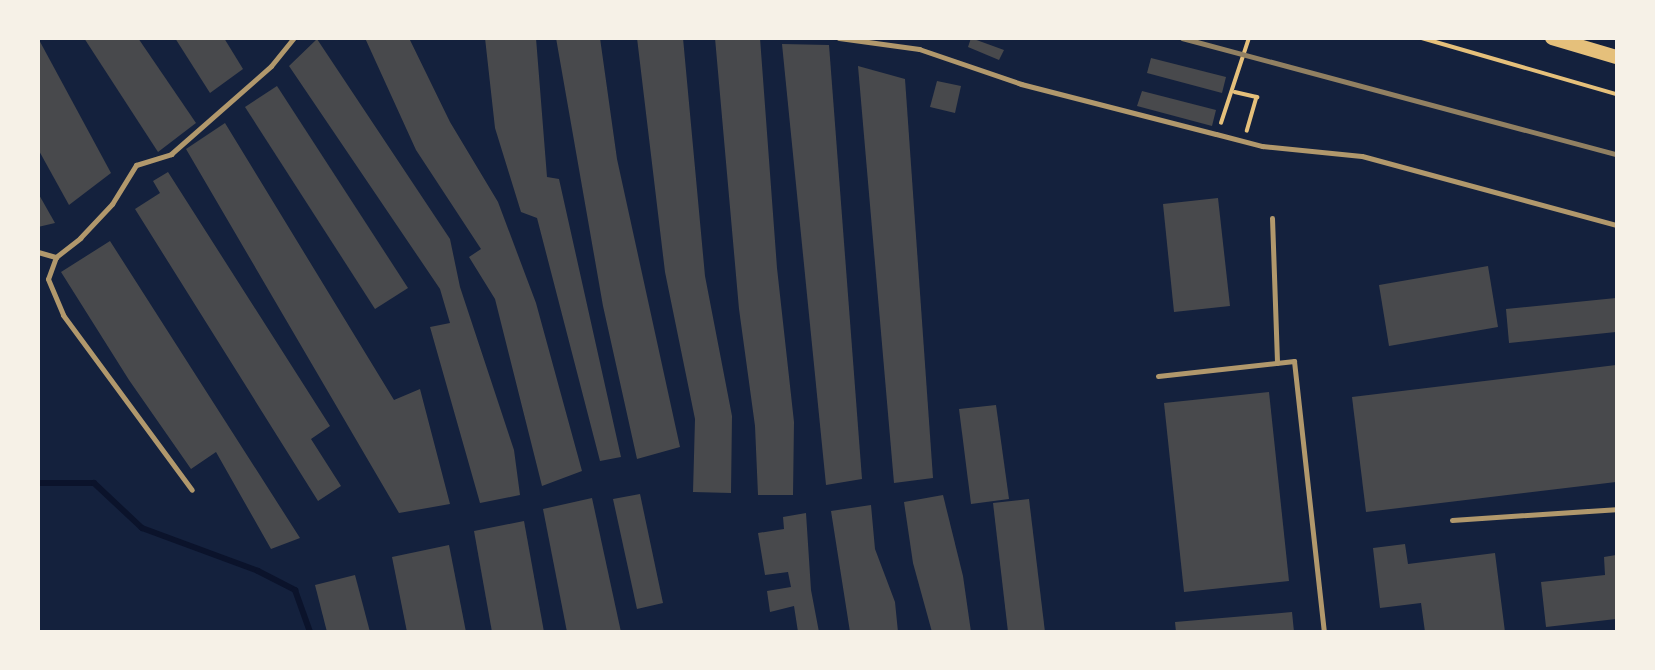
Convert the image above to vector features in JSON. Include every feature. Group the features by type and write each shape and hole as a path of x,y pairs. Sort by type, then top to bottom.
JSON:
{"main road":[{"path":"1552,38 1616,57"}],"lane":[{"path":"192,489 63,315 48,279 56,257 112,204 136,165 171,153 271,66 294,38"},
{"path":"839,38 919,48 1021,84 1216,134 1244,141 1362,156 1616,225"},
{"path":"1272,218 1277,363"},
{"path":"38,252 56,257"},
{"path":"1158,376 1294,361 1324,632"},
{"path":"1452,520 1616,509"}],"path":[{"path":"1216,134 1235,92 1250,38"},
{"path":"1422,38 1616,94"},
{"path":"1235,92 1257,97 1244,141"}],"building":[{"path":"38,38 111,173 69,205 38,149"},
{"path":"84,38 138,38 196,123 158,152"},
{"path":"175,38 224,38 243,69 210,93"},
{"path":"365,38 409,38 450,122 498,202 536,303 582,471 542,486 495,299 469,257 481,249 416,150"},
{"path":"485,38 536,38 547,177 559,179 621,457 600,461 537,218 521,212 495,128"},
{"path":"556,38 600,38 617,159 680,447 637,459 603,306"},
{"path":"637,38 683,38 705,276 732,416 731,493 693,492 695,419 665,272"},
{"path":"715,38 760,38 777,268 794,422 793,495 758,495 755,426 739,309"},
{"path":"971,38 1004,50 999,60 968,47"},
{"path":"317,39 450,239 460,287 514,450 520,495 480,503 430,327 450,323 440,289 289,66"},
{"path":"782,44 829,45 862,479 826,485"},
{"path":"1151,58 1226,77 1222,93 1147,73"},
{"path":"858,66 905,79 933,478 894,483"},
{"path":"937,81 961,86 955,113 930,107"},
{"path":"277,86 408,288 375,309 245,107"},
{"path":"1142,91 1216,110 1212,126 1137,106"},
{"path":"225,123 394,400 420,389 450,504 399,513 186,149"},
{"path":"168,172 330,426 311,439 341,486 318,501 135,209 160,193 153,181"},
{"path":"38,193 55,223 38,227"},
{"path":"1218,198 1230,306 1174,312 1163,204"},
{"path":"110,241 300,538 271,549 216,452 191,469 129,380 61,272"},
{"path":"1488,266 1498,327 1389,346 1379,285"},
{"path":"1616,298 1616,332 1509,343 1506,309"},
{"path":"1616,365 1616,482 1366,512 1352,397"},
{"path":"1269,392 1289,581 1184,592 1164,403"},
{"path":"996,405 1009,499 971,504 959,409"},
{"path":"640,494 663,603 637,609 613,499"},
{"path":"943,495 963,576 971,632 932,632 913,563 904,502"},
{"path":"592,498 621,632 567,632 543,509"},
{"path":"1029,499 1045,632 1008,632 993,503"},
{"path":"871,505 875,549 895,602 898,632 850,632 831,511"},
{"path":"806,513 811,590 819,632 798,632 794,606 770,612 767,591 791,587 788,572 765,575 758,533 784,529 783,517"},
{"path":"524,521 544,632 492,632 474,531"},
{"path":"1405,544 1408,564 1495,553 1505,632 1425,632 1421,603 1380,608 1373,548"},
{"path":"449,545 466,632 407,632 392,557"},
{"path":"1616,555 1616,619 1546,627 1541,582 1605,575 1604,557"},
{"path":"355,575 370,632 327,632 315,585"},
{"path":"1292,612 1294,632 1176,632 1175,622"}],"waterway":[{"path":"38,483 94,483 142,528 258,571 295,590 310,632"}],"railway":[{"path":"1182,38 1616,154"}]}
